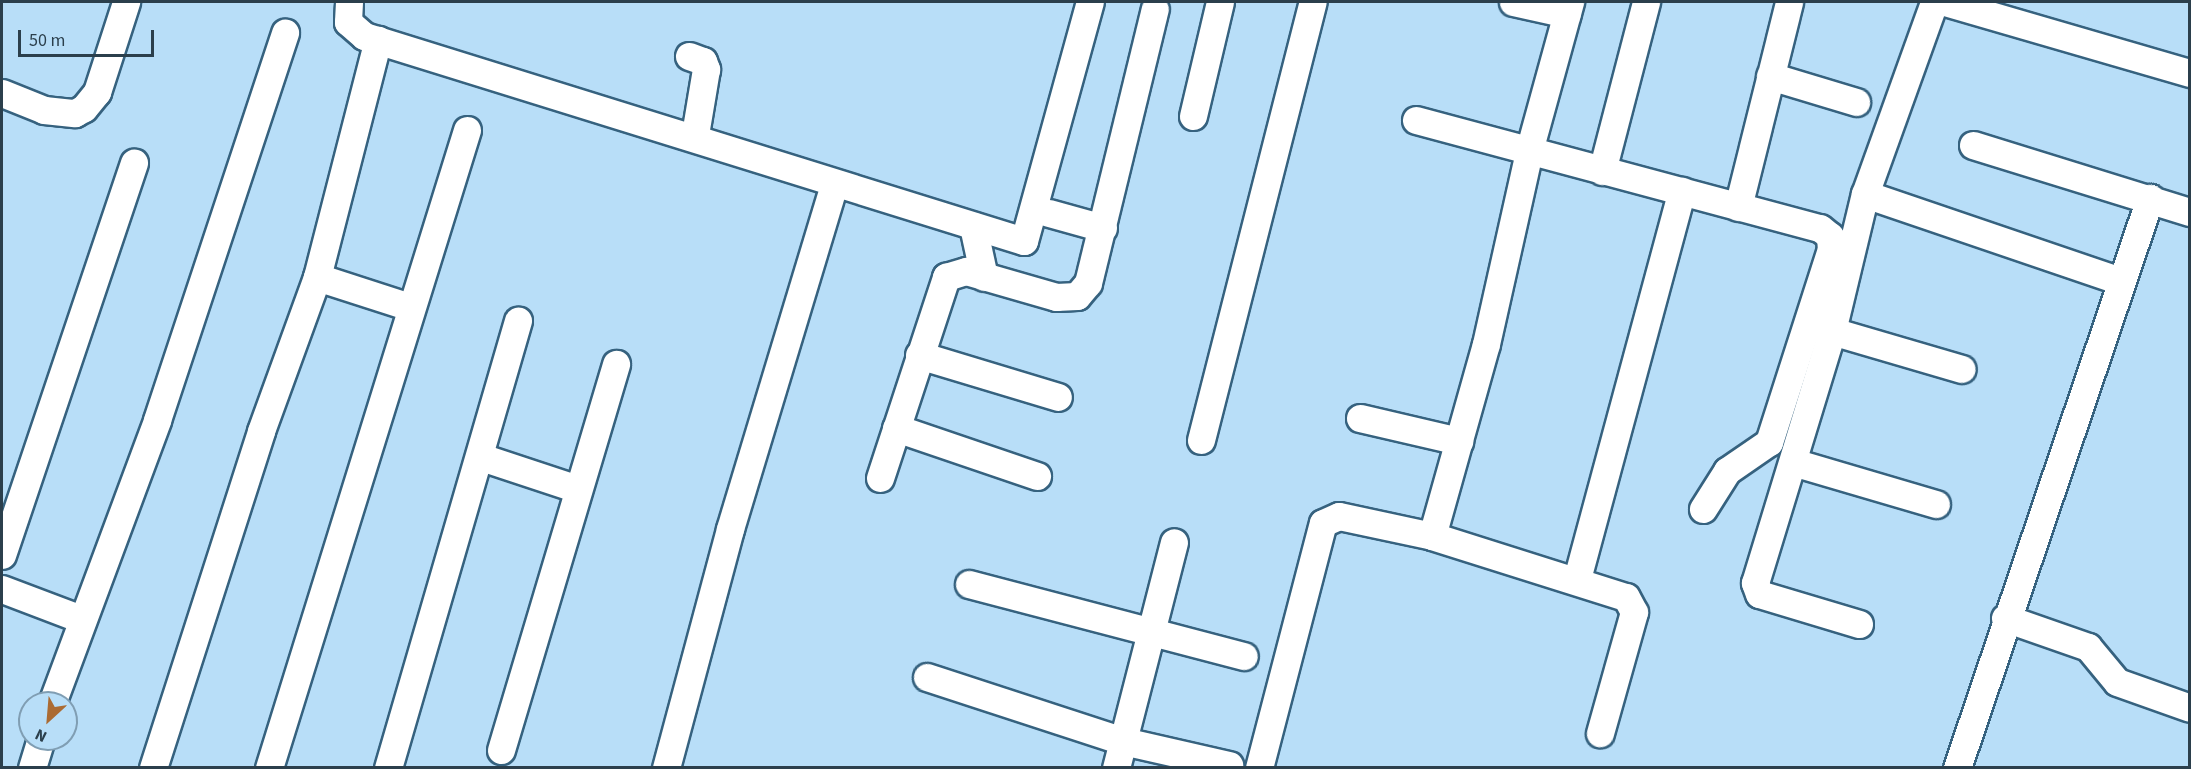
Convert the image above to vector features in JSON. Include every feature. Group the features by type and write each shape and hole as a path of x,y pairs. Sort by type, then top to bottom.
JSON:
{"street":[{"path":"2,93 44,110 75,113 84,108 97,92 126,2"},
{"path":"349,2 348,22 378,40 695,135 834,184 973,226 1026,239 1090,2"},
{"path":"1193,116 1220,2"},
{"path":"1201,440 1313,2"},
{"path":"1432,536 1459,441 1529,151 1568,8 1513,2"},
{"path":"1602,171 1646,2"},
{"path":"1738,207 1789,2"},
{"path":"1859,624 1755,590 1832,331 1865,194 1934,2"},
{"path":"1945,2 2190,73"},
{"path":"880,478 946,277 966,271 1056,297 1077,296 1088,283 1155,9"},
{"path":"56,691 81,619 157,420 285,33"},
{"path":"153,768 261,431 317,277 378,40"},
{"path":"689,56 703,61 706,69 695,135"},
{"path":"1770,76 1856,102"},
{"path":"1416,120 1821,228 1830,236 1831,249 1769,442 1727,471 1703,509"},
{"path":"269,768 410,307 467,130"},
{"path":"1973,145 2190,212"},
{"path":"2,555 134,163"},
{"path":"666,768 727,540 834,184"},
{"path":"1577,579 1682,191"},
{"path":"1865,194 2121,281"},
{"path":"1957,768 2005,618 2150,198"},
{"path":"1049,213 1103,228"},
{"path":"973,226 984,277"},
{"path":"317,277 410,307"},
{"path":"388,768 519,321"},
{"path":"1832,331 1962,369"},
{"path":"919,355 1058,397"},
{"path":"501,750 616,364"},
{"path":"1360,418 1459,441"},
{"path":"896,428 1037,476"},
{"path":"481,457 578,489"},
{"path":"1793,462 1936,504"},
{"path":"1259,768 1323,523 1339,516 1432,536 1577,579 1633,604 1600,733"},
{"path":"1116,768 1149,632 1174,542"},
{"path":"969,584 1244,656"},
{"path":"2,589 81,619"},
{"path":"2005,618 2088,647 2117,682 2190,708"},
{"path":"927,677 1123,741 1229,765"},
{"path":"32,768 37,751"}]}
